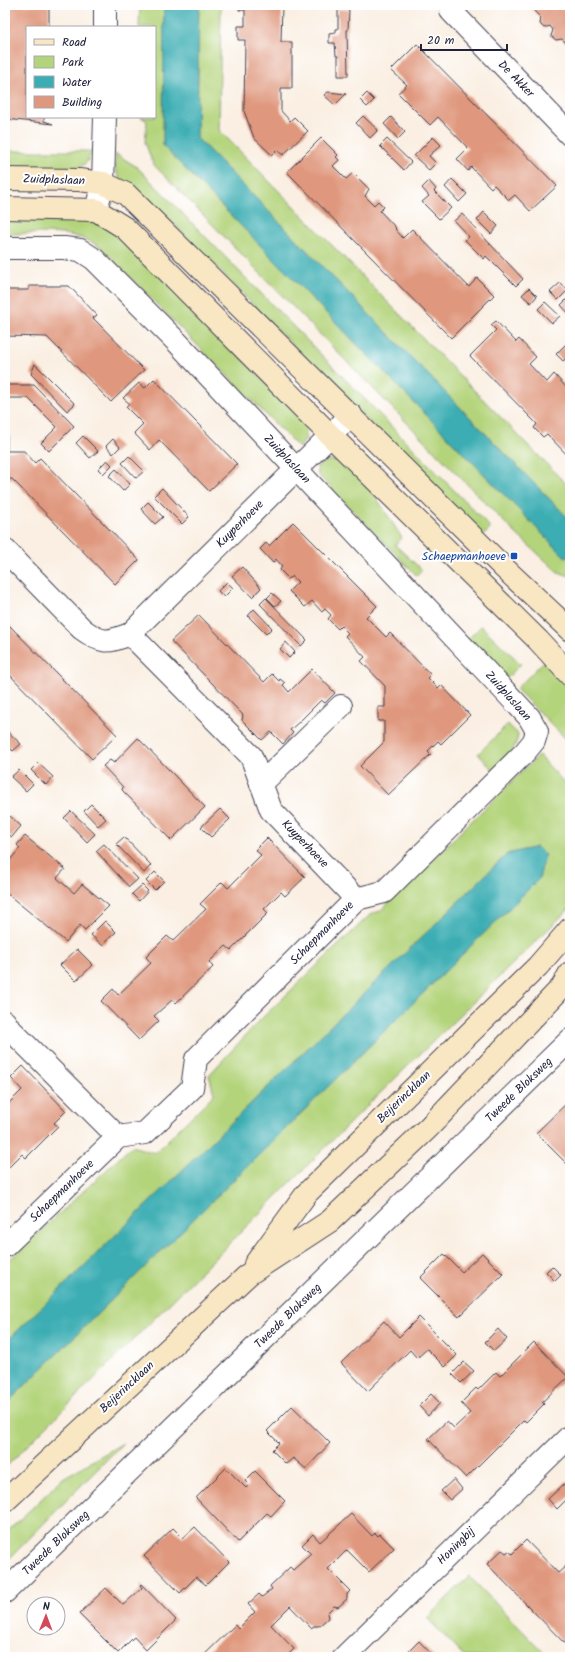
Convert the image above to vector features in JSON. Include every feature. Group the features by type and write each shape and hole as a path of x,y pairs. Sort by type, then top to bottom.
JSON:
{"street":[{"path":"105,5 105,26"},
{"name":"De Akker","path":"458,5 451,11 570,135"},
{"name":"Zuidplaslaan","path":"96,210 103,183 105,118"},
{"name":"Zuidplaslaan","path":"5,179 79,180 103,183 126,194 503,566 570,630"},
{"path":"5,208 96,210 125,228 330,435 569,671"},
{"name":"Zuidplaslaan","path":"5,248 64,248 80,250 94,259 177,342 296,468 529,717 537,731"},
{"name":"Kuyperhoeve","path":"5,550 82,629 95,639 112,641 130,634 351,415"},
{"name":"Kuyperhoeve","path":"130,634 251,756 271,810 356,899"},
{"path":"261,784 341,706"},
{"name":"Schaepmanhoeve","path":"5,1246 118,1137 145,1133 192,1088 196,1059 356,899 384,892 525,752 534,741 537,731"},
{"name":"Beijerincklaan","path":"249,1274 307,1193 538,966 570,929"},
{"name":"Beijerincklaan","path":"5,1501 249,1274 330,1221 428,1128 567,981"},
{"path":"5,1022 9,1028 118,1137"},
{"name":"Tweede Bloksweg","path":"5,1592 570,1040"},
{"name":"Honingbij","path":"344,1657 570,1436"}],"green space":[{"path":"140,5 164,5 163,146 564,556 570,557 570,576 558,572 512,530 153,164 145,142 147,121 142,118 156,118 156,26 139,26"},
{"path":"199,5 221,5 219,130 570,488 570,520 197,138"},
{"path":"5,151 92,151 87,162 76,170 22,171 5,164"},
{"path":"116,154 137,167 491,528 483,536 448,504 165,215 149,201 120,180 115,168"},
{"path":"5,214 90,220 118,233 306,423 306,437 304,443 299,448 100,247 78,237 54,233 5,234"},
{"path":"329,460 341,461 367,483 402,538 395,545 422,570 417,576 318,475 317,466"},
{"path":"481,626 521,664 506,679 467,640"},
{"path":"545,660 570,688 570,743 516,689"},
{"path":"508,724 518,734 517,740 513,750 493,770 478,754"},
{"path":"539,755 570,789 570,908 371,1102 5,1468 5,1405 539,879 544,855 537,847 507,854 5,1343 5,1264 132,1146 155,1153 214,1094 209,1075 260,1020 371,914 380,911"},
{"path":"123,1443 5,1563 5,1534 63,1478"},
{"path":"469,1576 548,1657 465,1657 427,1618"}],"water":[{"path":"164,5 199,5 197,138 570,520 570,557 564,556 163,146"},
{"path":"537,847 545,855 539,879 5,1405 5,1343 507,854"}],"building":[{"path":"5,5 49,5 49,26 26,26 26,118 44,118 44,121 53,124 5,119"},
{"path":"239,5 282,5 281,42 292,42 292,88 281,88 281,111 290,121 294,117 308,131 283,155 277,150 272,155 254,138 244,111 245,40 238,40 238,26 245,26 245,10 239,10"},
{"path":"528,5 570,5 570,47 562,39 556,40 551,36 553,30 550,26 544,28 540,24 541,18"},
{"path":"338,9 349,10 347,30 348,76 338,76 338,56 336,56 335,43 329,43 329,34 336,33 336,29 338,29"},
{"path":"417,44 557,186 530,211 515,195 509,200 494,185 491,188 471,167 468,171 457,159 468,148 438,117 430,125 398,93 407,85 391,70"},
{"path":"328,92 346,94 335,105 324,95"},
{"path":"367,93 374,100 367,107 360,100"},
{"path":"363,116 378,130 370,138 356,123"},
{"path":"391,117 405,132 398,139 384,124"},
{"path":"433,137 441,145 429,156 436,163 429,170 414,156"},
{"path":"321,138 338,155 336,157 339,160 333,166 346,179 353,173 369,189 365,196 374,205 378,201 384,207 380,211 403,238 412,229 469,287 477,278 494,295 451,338 287,172"},
{"path":"387,139 411,162 404,170 380,146"},
{"path":"452,179 467,194 459,202 445,187"},
{"path":"429,181 436,189 434,191 451,208 439,219 422,202 429,196 422,188"},
{"path":"484,212 498,226 491,234 477,220"},
{"path":"462,214 523,279 516,286 486,256 484,259 465,240 469,237 454,221"},
{"path":"560,283 568,290 558,300 550,292"},
{"path":"29,286 69,286 97,315 93,318 144,370 111,402 47,337 5,336 5,290 29,290"},
{"path":"529,288 537,296 531,303 522,295"},
{"path":"568,298 570,300 570,315 561,305"},
{"path":"545,302 560,316 552,323 538,309"},
{"path":"496,321 516,342 519,339 536,357 529,364 545,381 547,382 554,374 569,390 570,458 547,434 543,437 534,428 537,424 470,356 496,330 491,325"},
{"path":"568,342 570,355 563,361 556,354"},
{"path":"35,364 75,404 67,411 31,374"},
{"path":"154,379 237,464 209,491 159,440 150,450 134,433 143,424 126,407 129,403 123,398 139,383 145,388"},
{"path":"5,385 34,385 74,426 49,451 41,443 57,427 28,398 5,398"},
{"path":"5,429 7,429 7,451 24,451 35,463 40,458 139,560 115,584 12,479 5,479"},
{"path":"83,436 98,451 90,458 76,443"},
{"path":"113,439 120,447 113,454 106,446"},
{"path":"129,456 144,471 136,478 122,463"},
{"path":"107,460 112,465 103,474 98,469"},
{"path":"116,469 130,484 123,491 109,476"},
{"path":"162,488 189,517 182,524 154,496"},
{"path":"148,502 163,517 155,524 141,509"},
{"path":"293,522 377,606 366,617 386,637 390,633 431,675 428,678 438,688 441,685 470,715 441,744 438,741 428,751 431,754 388,795 360,766 384,742 384,721 378,721 378,707 385,707 385,686 361,661 365,657 345,636 348,633 341,626 338,629 328,619 331,615 325,609 322,612 312,601 305,607 289,591 298,582 292,576 289,579 280,570 282,566 276,559 273,563 260,549 266,543 269,546"},
{"path":"242,567 261,588 252,597 232,576"},
{"path":"227,582 233,588 224,597 218,591"},
{"path":"272,593 281,601 275,606 267,598"},
{"path":"266,598 307,640 301,646 260,604"},
{"path":"254,609 272,628 266,634 248,616"},
{"path":"199,615 264,682 272,674 279,681 280,679 285,683 283,685 289,692 312,669 335,693 325,703 321,700 290,730 293,733 283,744 271,732 262,740 242,720 243,715 171,641"},
{"path":"5,621 117,735 92,759 5,670"},
{"path":"286,642 295,652 289,658 280,649"},
{"path":"5,729 21,744 13,751 5,744"},
{"path":"138,738 205,807 171,840 122,790 123,787 103,766 110,760 114,763"},
{"path":"38,763 53,777 46,785 31,770"},
{"path":"19,770 33,784 26,791 11,777"},
{"path":"91,804 106,819 98,826 84,811"},
{"path":"220,809 230,819 211,837 201,827"},
{"path":"71,811 95,834 87,842 64,818"},
{"path":"10,816 21,826 12,837 9,835 5,839 5,818 7,820"},
{"path":"25,836 65,869 57,878 74,893 82,884 109,906 85,930 80,925 66,942 5,892 5,866 20,848 17,845"},
{"path":"124,837 151,865 144,873 116,844"},
{"path":"267,838 305,877 285,896 281,892 264,909 268,913 231,950 226,946 209,962 213,967 176,1003 172,1000 154,1016 159,1021 139,1040 101,1001 113,989 118,995 151,963 146,957 167,936 173,941 206,909 200,904 222,882 228,888 261,855 255,850"},
{"path":"104,844 138,879 129,887 96,851"},
{"path":"155,872 164,881 155,890 146,881"},
{"path":"142,885 148,891 139,901 132,894"},
{"path":"105,921 116,932 102,945 91,935"},
{"path":"77,949 93,965 76,981 60,965"},
{"path":"23,1066 66,1111 54,1123 58,1126 26,1158 22,1154 5,1171 5,1107 22,1090 11,1078"},
{"path":"570,1100 570,1167 536,1133"},
{"path":"482,1253 503,1274 459,1317 420,1278 444,1254 462,1272"},
{"path":"552,1266 561,1275 555,1281 546,1272"},
{"path":"419,1317 457,1355 445,1367 427,1349 417,1358 410,1350 368,1391 341,1363 384,1321 399,1337"},
{"path":"498,1329 507,1339 494,1351 485,1342"},
{"path":"534,1342 568,1377 542,1402 544,1404 526,1422 524,1420 466,1478 428,1439 447,1421 454,1428 470,1413 461,1403 476,1388 478,1390 496,1372 500,1376"},
{"path":"464,1362 474,1371 461,1383 452,1374"},
{"path":"431,1394 440,1403 428,1416 419,1406"},
{"path":"292,1406 330,1443 306,1469 293,1458 286,1464 272,1450 279,1443 267,1431"},
{"path":"226,1468 246,1488 249,1485 245,1481 255,1471 285,1501 271,1516 267,1513 238,1542 196,1498"},
{"path":"454,1479 462,1489 450,1500 441,1491"},
{"path":"567,1481 570,1483 570,1496 557,1509 548,1499"},
{"path":"351,1514 372,1536 375,1533 378,1536 380,1534 394,1548 369,1572 347,1550 328,1569 350,1591 347,1594 347,1599 338,1607 334,1606 327,1613 328,1618 319,1626 314,1626 311,1628 290,1606 271,1625 294,1649 286,1657 202,1657 235,1625 238,1629 255,1612 248,1604 259,1594 262,1597 272,1589 270,1586 290,1567 293,1570 311,1554 302,1545 313,1534 320,1542"},
{"path":"195,1527 229,1562 206,1585 196,1577 180,1593 144,1556 173,1528 183,1538"},
{"path":"526,1540 558,1573 566,1566 570,1570 570,1649 487,1564 502,1550 506,1553 509,1551 512,1554"},
{"path":"141,1584 176,1620 146,1650 134,1637 118,1653 79,1614 106,1588 123,1605 142,1588 140,1585"},
{"path":"419,1641 434,1657 403,1657"}],"place":[{"name":"Schaepmanhoeve","path":"514,556"}]}
